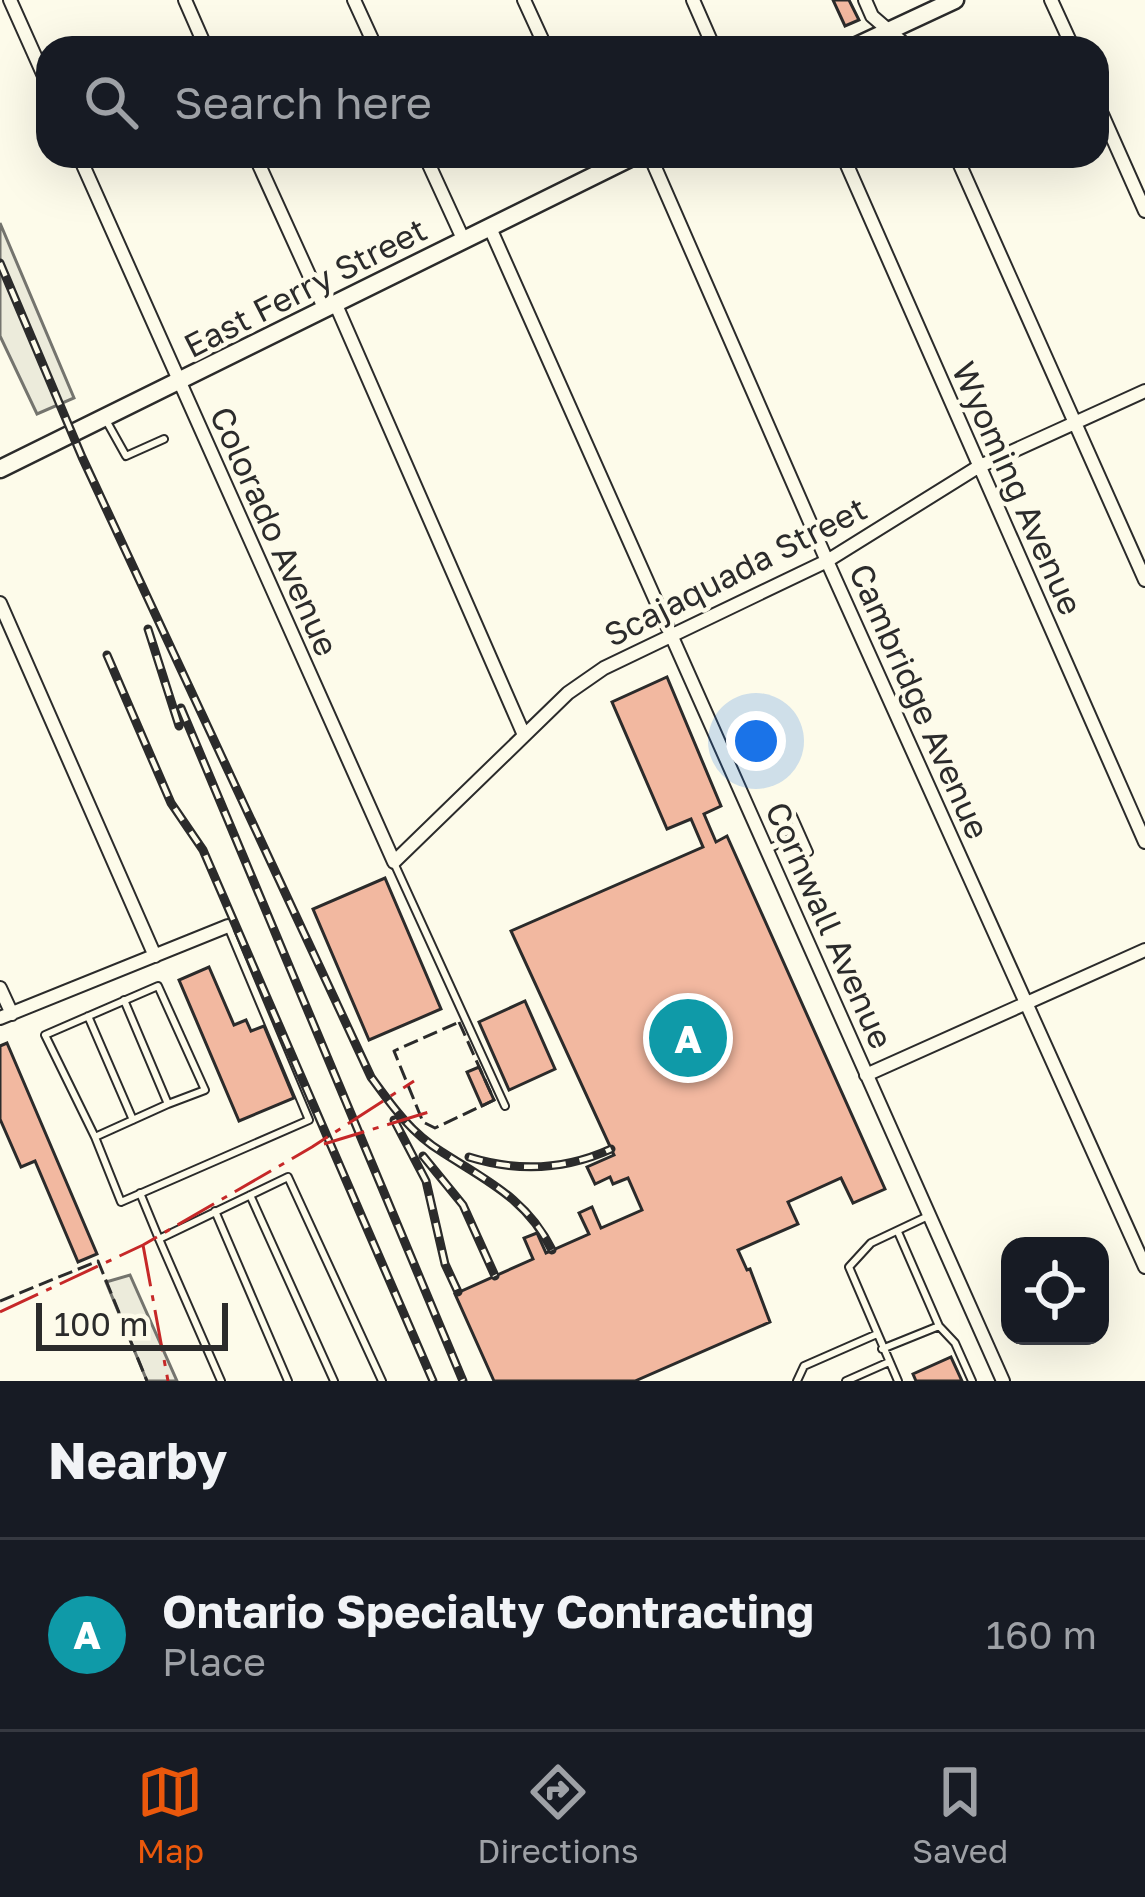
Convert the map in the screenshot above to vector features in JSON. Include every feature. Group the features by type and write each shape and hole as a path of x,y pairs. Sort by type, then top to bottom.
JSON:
{"street":[{"path":"10,0 36,58"},
{"path":"184,0 200,36"},
{"path":"354,0 370,36"},
{"path":"524,0 540,36"},
{"path":"693,0 709,36"},
{"path":"865,0 872,16 897,36"},
{"path":"876,36 926,6 955,0"},
{"path":"1051,0 1067,36"},
{"path":"1109,130 1145,211"},
{"name":"Colorado Avenue","path":"84,168 394,862"},
{"path":"261,168 331,308 524,735"},
{"path":"431,168 464,241"},
{"name":"East Ferry Street","path":"0,469 490,228 591,168"},
{"name":"Cambridge Avenue","path":"655,168 1145,1267"},
{"name":"Wyoming Avenue","path":"848,168 1145,842"},
{"path":"961,168 1145,580"},
{"name":"Cornwall Avenue","path":"490,228 1004,1381"},
{"name":"Scajaquada Street","path":"394,862 579,684 827,561 978,466 1145,391"},
{"path":"0,603 155,956"},
{"path":"0,988 6,1016 228,926"},
{"path":"866,1075 1145,950"}],"lane":[{"path":"105,419 126,456 164,439"},
{"path":"793,817 809,852"},
{"path":"766,850 801,834"},
{"path":"394,862 505,1106"},
{"path":"95,1137 205,1090 158,986 45,1034 121,1202 309,1120 228,926"},
{"path":"124,1000 168,1104"},
{"path":"88,1016 133,1120"},
{"path":"159,1239 288,1178 382,1381"},
{"path":"140,1193 221,1381"},
{"path":"250,1195 334,1381"},
{"path":"215,1211 288,1381"},
{"path":"898,1381 849,1268 871,1244 930,1216"},
{"path":"897,1231 940,1326 955,1343 972,1381"},
{"path":"882,1349 940,1326"},
{"path":"797,1381 804,1366 877,1334"},
{"path":"846,1381 889,1362"}],"shaded area":[{"path":"0,223 74,398 37,414 0,336"},
{"path":"130,1275 177,1381 147,1381 106,1282"}],"building":[{"path":"833,0 849,0 859,20 845,26"},
{"path":"667,677 721,806 704,814 716,842 727,836 885,1189 853,1203 841,1178 788,1202 798,1224 738,1250 770,1322 635,1381 494,1381 455,1294 533,1259 524,1238 537,1233 546,1253 589,1234 579,1213 592,1207 601,1228 642,1210 628,1178 613,1184 610,1177 595,1184 587,1167 614,1155 511,931 703,847 691,819 667,829 612,702"},
{"path":"385,878 441,1009 369,1040 313,909"},
{"path":"209,967 234,1025 246,1020 251,1031 264,1026 294,1098 239,1121 179,980"},
{"path":"525,1001 555,1069 509,1090 479,1022"},
{"path":"7,1043 97,1254 78,1262 35,1161 21,1167 0,1119 0,1046"},
{"path":"479,1067 494,1100 482,1106 467,1072"},
{"path":"951,1357 962,1381 916,1381 913,1374"}],"railway":[{"path":"0,263 82,457 371,1077 421,1136 518,1204 552,1250"},
{"path":"148,629 179,726"},
{"path":"107,655 171,803 203,850 433,1381"},
{"path":"181,708 463,1381"},
{"path":"394,1120 426,1181 445,1264 458,1292"},
{"path":"469,1157 541,1166 611,1149"},
{"path":"423,1156 463,1205 495,1276"}],"fence":[{"path":"459,1022 494,1100 435,1128 423,1122 394,1051 459,1022"},
{"path":"0,1301 98,1261 147,1381"}],"power":[{"path":"0,1312 143,1245 312,1147 414,1081"},
{"path":"324,1144 429,1112"},
{"path":"143,1245 168,1381"}],"place":[{"name":"Ontario Specialty Contracting","path":"688,1038"}]}
